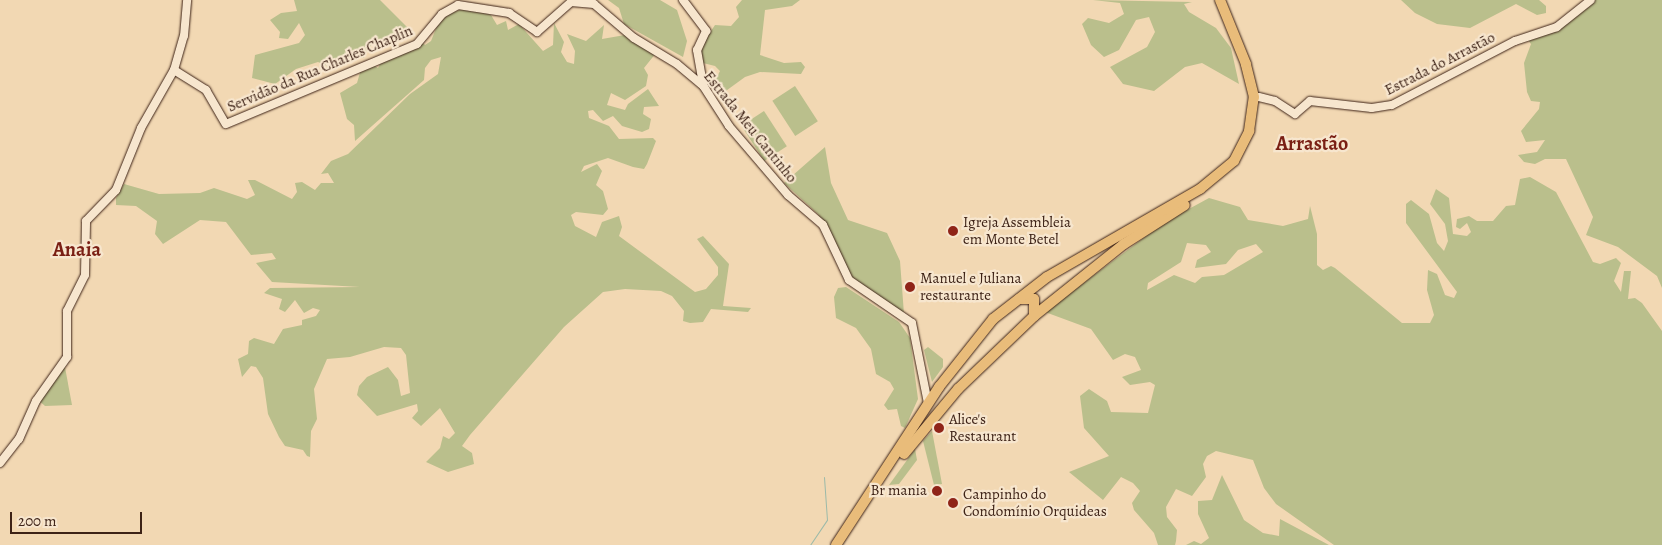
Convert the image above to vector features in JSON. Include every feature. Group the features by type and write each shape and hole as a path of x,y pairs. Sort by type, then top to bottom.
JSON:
{"highway":[{"path":"836,545 928,403 962,355 1016,299 1067,265 1200,189 1234,161 1249,131 1254,97 1246,64 1220,0"},
{"path":"843,545 911,444 938,411 1034,316 1136,235 1206,194 1232,172 1253,138 1259,96 1252,63 1226,0"},
{"path":"1016,299 1034,299 1034,316"}],"street":[{"path":"0,463 19,439 36,401 63,364 68,353 67,311 85,275 86,221 116,190 141,128 174,70 184,36 187,0"},
{"path":"683,0 706,31 697,50 704,87"},
{"name":"Estrada do Arrastão","path":"1259,96 1275,100 1295,114 1310,101 1378,108 1403,101 1446,75 1515,41 1557,27 1591,0"},
{"name":"Estrada Meu Cantinho","path":"442,14 458,5 498,10 537,32 565,6 576,1 589,2 605,10 634,38 677,64 704,87 729,126 788,195 819,220 849,280 912,323 928,403"},
{"name":"Servidão da Rua Charles Chaplin","path":"174,70 206,90 226,124 417,44 442,14"}],"green space":[{"path":"294,0 380,0 413,33 405,38 392,36 379,40 367,49 364,58 349,55 335,70 318,62 296,69 275,84 252,78 255,55 299,43 305,35 299,23 288,39 279,38 280,32 270,20 281,13 297,11"},
{"path":"608,0 660,0 677,10 687,41 683,57 624,24 619,8"},
{"path":"742,0 800,0 792,6 765,10 760,55 784,63 801,62 805,67 801,74 760,72 745,77 723,93 714,83 720,71 715,66 699,62 701,46 715,25 731,26 739,17 736,7"},
{"path":"1093,0 1192,2 1184,4 1189,12 1216,28 1231,48 1239,84 1202,63 1185,67 1154,91 1123,84 1110,67 1147,47 1155,32 1149,17 1136,20 1119,50 1104,57 1091,45 1082,24 1088,18 1109,23 1124,14 1120,3"},
{"path":"1401,0 1539,0 1546,6 1546,13 1537,15 1516,4 1470,28 1437,24 1415,13"},
{"path":"1594,0 1662,0 1662,288 1657,276 1618,247 1586,235 1593,217 1566,159 1545,159 1535,164 1524,162 1518,155 1537,152 1545,140 1526,142 1521,131 1539,109 1540,102 1531,101 1527,92 1524,63 1531,44 1528,40"},
{"path":"469,7 491,15 497,25 506,21 508,30 519,24 543,51 553,45 554,23 564,42 561,52 567,62 574,64 575,51 567,34 586,41 604,25 602,39 625,35 656,53 644,68 648,75 646,86 625,100 611,93 607,105 625,110 628,104 648,89 659,106 644,107 643,114 651,119 649,129 642,132 622,126 613,116 603,121 593,110 588,111 589,118 609,126 619,139 653,138 656,141 647,164 644,169 608,158 584,166 581,172 597,164 602,171 596,185 603,191 608,209 603,215 576,212 571,215 575,226 596,237 602,222 619,216 622,227 619,236 695,292 706,289 718,275 718,267 697,239 703,236 729,264 723,306 751,308 748,312 711,309 703,322 690,323 683,321 684,311 672,296 661,291 625,289 603,292 564,327 470,435 462,446 472,453 474,464 448,472 426,462 440,448 443,436 449,439 455,433 440,408 421,426 412,418 418,411 417,404 377,416 357,395 359,386 367,377 388,367 398,380 401,396 410,393 406,355 401,348 384,347 350,357 327,359 314,389 317,419 311,431 310,457 307,456 303,450 285,446 268,414 263,378 256,367 251,366 242,377 238,359 248,354 249,341 254,338 274,344 283,329 302,325 302,320 316,316 320,310 313,308 304,313 295,300 285,312 279,309 282,299 264,293 270,288 360,287 272,282 256,263 276,259 272,253 251,255 226,222 200,220 163,244 155,234 157,221 136,206 116,205 116,198 124,184 159,194 200,193 214,188 247,199 255,195 248,180 255,180 292,199 297,192 295,183 302,182 315,190 321,183 334,183 328,173 321,174 331,161 348,154 410,94 438,74 441,57 431,60 425,68 424,80 355,141 354,125 347,119 340,93 357,83 361,69 369,62 378,68 381,62 420,40 425,45 431,41 441,16"},
{"path":"795,86 818,121 795,136 772,101"},
{"path":"764,111 787,146 764,161 741,126"},
{"path":"825,147 831,183 848,220 887,233 900,261 904,314 878,301 847,274 818,214 784,183"},
{"path":"1530,177 1556,192 1593,262 1600,264 1616,258 1621,263 1614,281 1621,292 1624,271 1631,271 1628,299 1635,298 1642,303 1662,331 1662,545 1334,545 1276,504 1264,488 1253,460 1216,451 1207,456 1203,464 1206,477 1192,496 1176,489 1166,507 1167,517 1177,530 1175,545 1158,545 1154,533 1134,510 1132,503 1140,491 1133,483 1121,477 1103,500 1069,472 1109,456 1084,428 1080,396 1089,389 1107,401 1111,412 1148,413 1155,385 1150,382 1130,385 1122,377 1141,370 1135,357 1125,354 1113,360 1091,329 1045,312 1165,222 1209,198 1240,207 1248,220 1283,226 1308,219 1310,206 1317,234 1317,265 1323,270 1331,266 1335,268 1402,323 1430,323 1434,315 1427,290 1428,270 1437,274 1445,295 1454,298 1457,292 1406,223 1406,204 1411,200 1429,214 1437,243 1444,251 1448,241 1445,224 1430,204 1436,189 1449,198 1453,234 1467,236 1471,232 1467,223 1460,229 1456,227 1457,219 1469,216 1477,221 1493,221 1506,206 1515,205 1520,179","holes":["1187,243 1206,245 1211,252 1197,260 1195,268 1226,264 1238,250 1256,244 1263,252 1224,275 1202,277 1195,283 1174,275 1147,290 1148,283 1181,262"]},
{"path":"846,287 899,322 910,338 918,399 905,428 901,426 897,409 888,410 884,405 894,389 890,382 876,374 871,349 856,328 836,318 834,297 838,288"},
{"path":"928,347 943,359 943,367 932,382 924,350"},
{"path":"64,362 72,405 45,406 37,399"},
{"path":"932,431 942,484 934,485 923,441"},
{"path":"915,449 917,460 899,484 889,485"},
{"path":"1222,475 1244,520 1263,533 1279,536 1280,519 1329,545 1186,545 1194,541 1201,544 1209,538 1198,514 1198,501 1212,500"}],"waterway":[{"path":"810,545 827,520 824,477"}],"place":[{"name":"Igreja Assembleia em Monte Betel","path":"953,231"},
{"name":"Manuel e Juliana restaurante","path":"910,287"},
{"name":"Alice's Restaurant","path":"939,428"},
{"name":"Br mania","path":"937,491"},
{"name":"Campinho do Condomínio Orquideas","path":"953,503"}],"district":[{"name":"Arrastão","path":"1312,143"},
{"name":"Anaia","path":"77,249"}]}
